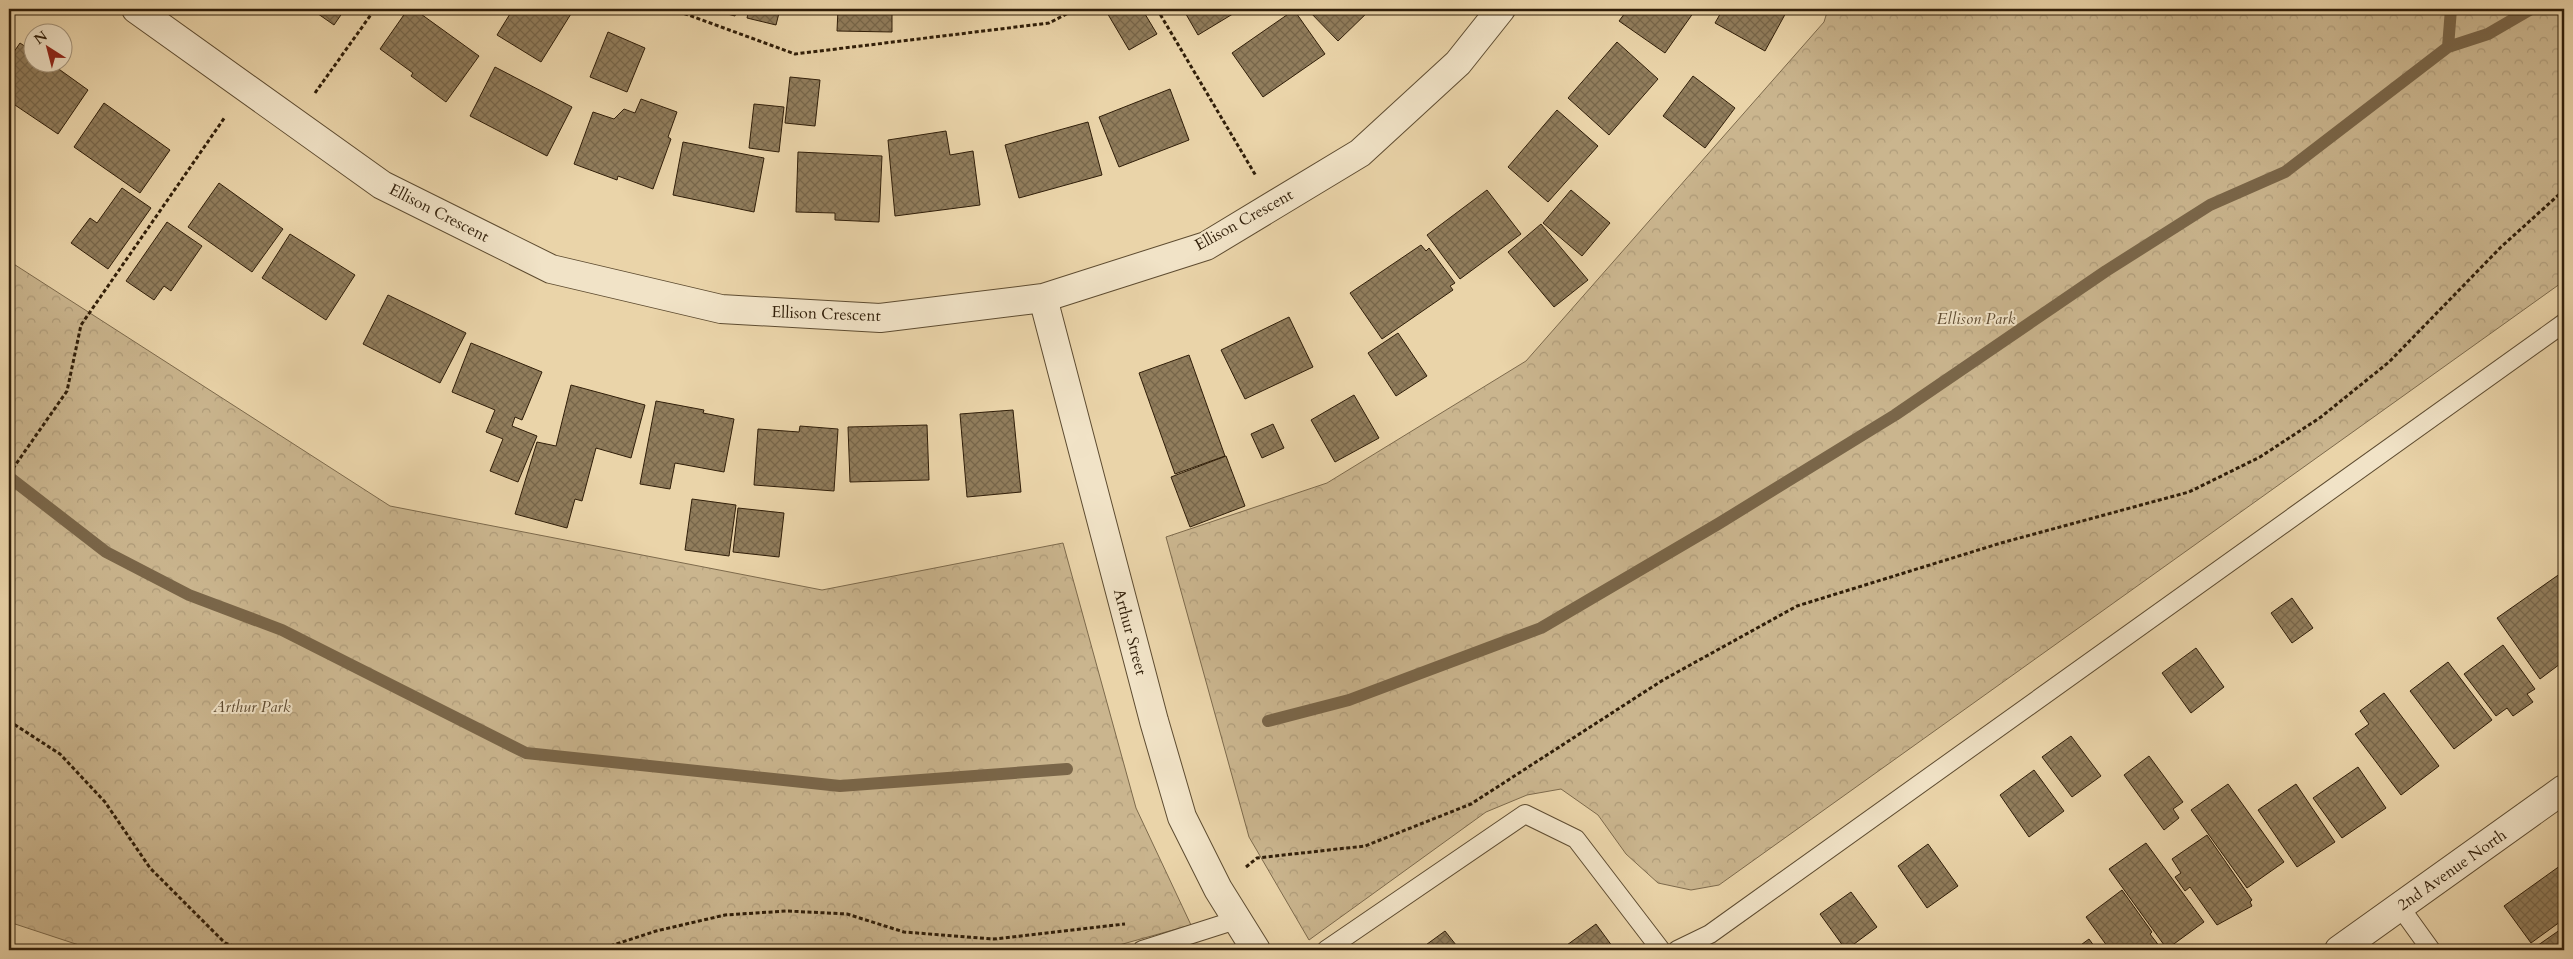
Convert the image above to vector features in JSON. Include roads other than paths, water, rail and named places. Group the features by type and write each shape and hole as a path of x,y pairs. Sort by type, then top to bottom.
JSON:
{"street":[{"name":"Ellison Crescent","path":"136,9 382,185 551,269 721,309 880,318 1043,298 1206,246 1360,153 1458,63 1501,9"},
{"name":"Arthur Street","path":"1043,298 1154,721 1182,817 1218,889 1256,950"},
{"name":"2nd Avenue North","path":"2339,950 2564,789"}],"lane":[{"path":"1677,950 1710,934 2564,323"},
{"path":"1326,950 1525,814 1576,839 1661,950"},
{"path":"2400,907 2431,950"},
{"path":"1142,950 1236,920"}],"waterway":[{"path":"1268,721 1349,700 1541,628 1718,524 1895,415 2106,271 2210,205 2285,172 2448,47 2451,9"},
{"path":"2448,47 2488,34 2531,9"},
{"path":"9,477 106,552 189,595 282,630 526,753 840,786 1067,769"}],"park label":[{"name":"Ellison Park","path":"1976,319"},
{"name":"Arthur Park","path":"252,707"}]}
